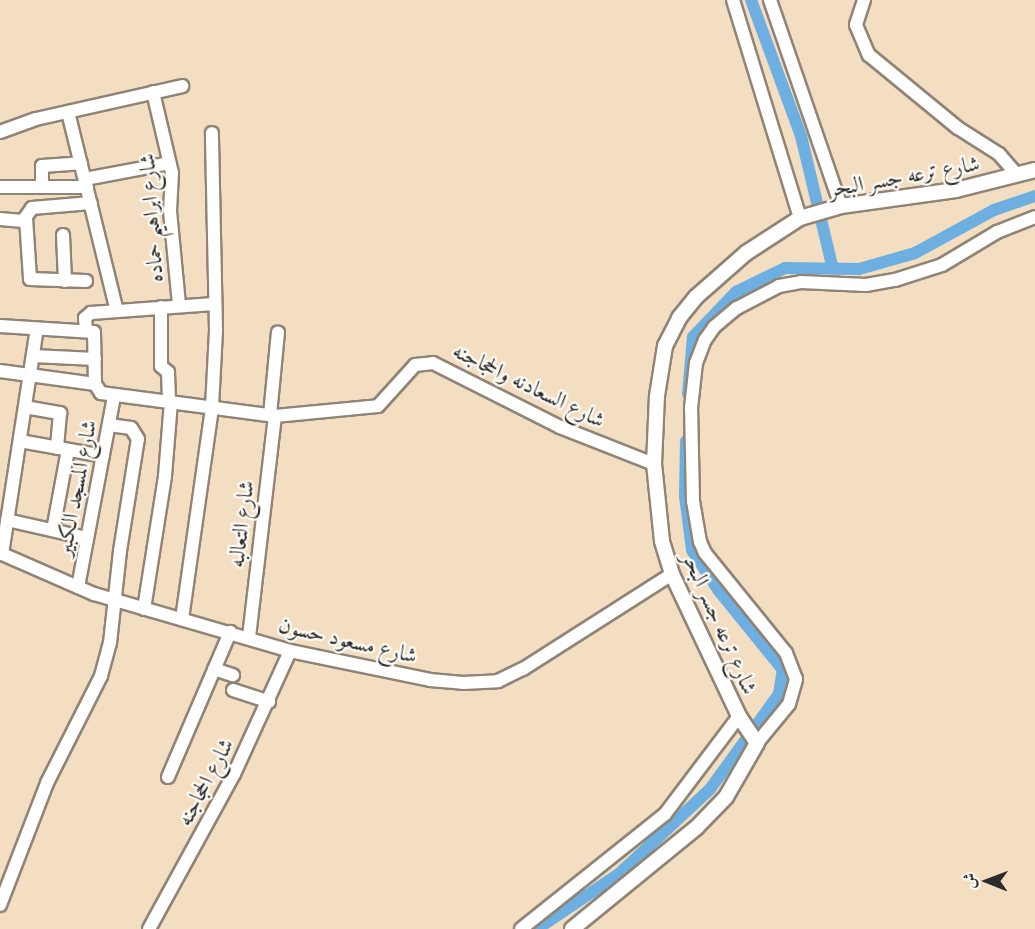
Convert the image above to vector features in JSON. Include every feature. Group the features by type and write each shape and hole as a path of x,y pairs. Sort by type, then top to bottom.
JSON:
{"street":[{"path":"733,0 800,218"},
{"path":"770,0 840,206"},
{"path":"864,0 856,33 869,55 958,128 999,154 1017,175"},
{"path":"0,132 68,112 182,86"},
{"name":"شارع ابراهيم حماده","path":"153,92 170,163 170,211 179,305"},
{"path":"68,112 117,310"},
{"path":"182,619 212,407 214,303 212,133"},
{"path":"42,188 42,166 81,163"},
{"path":"0,187 42,188 86,183 170,163"},
{"name":"شارع ترعه جسر البحر","path":"521,929 665,814 742,719 672,574 662,541 654,464 661,360 670,333 686,308 765,238 800,218 840,206 956,190 1035,170"},
{"path":"0,219 20,222 26,218 32,208 91,203"},
{"name":"شارع ترعه جسر البحر","path":"572,929 697,827 726,797 756,740 789,704 796,679 786,653 705,553 700,542 693,501 691,417 696,363 702,346 714,327 737,308 779,286 801,282 866,285 904,278 942,265 997,232 1035,217"},
{"path":"26,218 30,279 87,281"},
{"path":"63,235 65,281"},
{"path":"86,330 88,314 214,303"},
{"path":"144,609 165,476 170,402 168,372 161,366 161,307"},
{"path":"0,326 86,330 96,335 95,384 101,393 114,397"},
{"path":"1,553 37,329"},
{"name":"شارع التعالبه","path":"249,637 273,416 278,332"},
{"path":"33,356 96,359"},
{"name":"شارع السعادنه والحجاجنه","path":"114,397 273,416 378,406 415,365 433,363 560,427 654,464"},
{"path":"0,370 95,384"},
{"name":"شارع المسجد الكبير","path":"78,587 114,397"},
{"path":"25,407 60,413 63,449 53,530"},
{"path":"0,905 47,783 101,676 117,601 120,550 138,434 131,428 109,425"},
{"path":"20,441 103,456"},
{"path":"7,520 87,538"},
{"name":"شارع مسعود حسون","path":"1,553 78,587 144,609 249,637 290,651 430,680 498,681 672,574"},
{"path":"168,777 230,632"},
{"name":"شارع الحجاجنه","path":"149,929 270,702 290,651"},
{"path":"214,669 233,675"},
{"path":"233,690 270,702"},
{"path":"742,719 756,740"}],"waterway":[{"path":"751,0 801,136 832,265"},
{"path":"688,394 693,337 736,292 785,268 859,269 915,253 994,210 1035,196"},
{"path":"537,929 619,874 710,789 779,694 783,670 719,591 692,550 685,496 686,441"}]}
